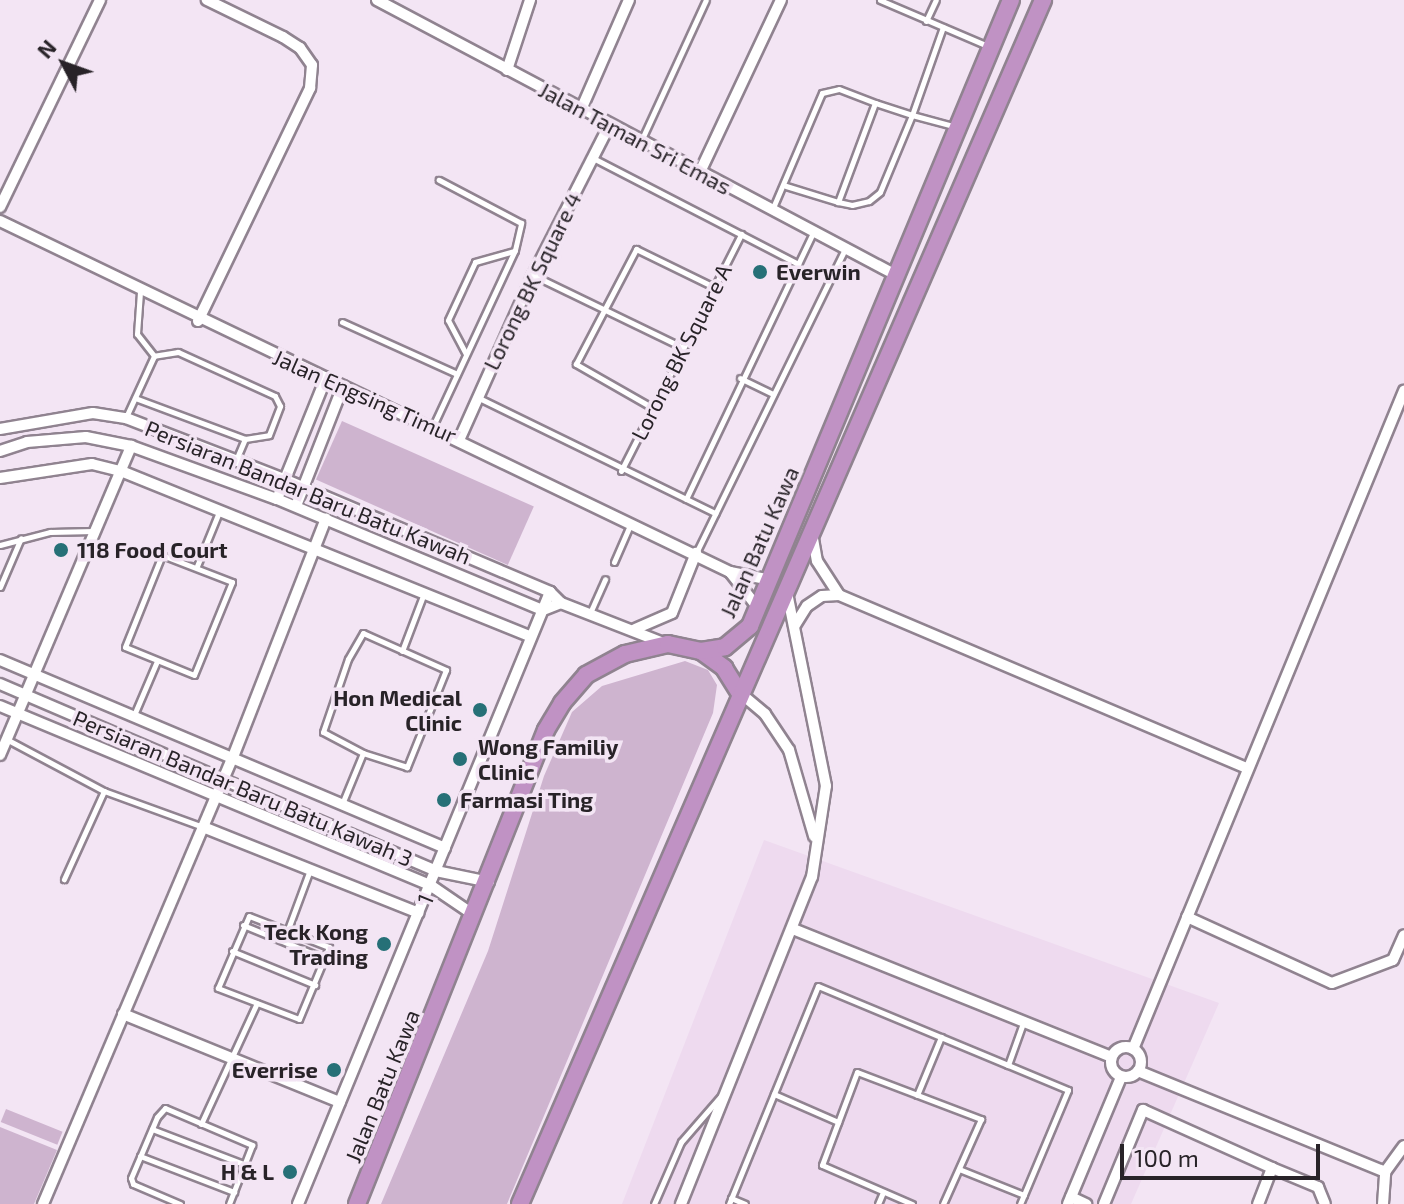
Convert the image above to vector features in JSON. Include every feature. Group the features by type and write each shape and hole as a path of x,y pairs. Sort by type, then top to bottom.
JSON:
{"highway":[{"name":"Jalan Batu Kawa","path":"357,1204 489,882 546,730 562,703 586,675 609,661 668,644 701,651 738,639 758,608 954,127 1011,0"},
{"name":"Jalan Batu Kawa","path":"520,1204 739,692 787,592 1043,0"},
{"path":"701,651 724,668 739,692"}],"street":[{"path":"0,207 100,0"},
{"path":"198,321 310,88 312,65 300,48 283,37 207,0"},
{"name":"Jalan Taman Sri Emas","path":"377,0 580,112 700,172 844,251 894,274"},
{"path":"507,70 530,0"},
{"path":"580,112 629,0"},
{"path":"700,172 781,0"},
{"name":"Lorong BK Square 4","path":"460,438 533,275 609,126"},
{"name":"Jalan Engsing Timur","path":"0,221 198,321 460,438 730,572 771,580"},
{"path":"277,499 326,378"},
{"path":"296,506 343,386"},
{"path":"1133,1049 1404,391"},
{"name":"Persiaran Bandar Baru Batu Kawah","path":"0,429 93,413 126,418 304,487 550,592 561,603 668,644"},
{"name":"Persiaran Bandar Baru Batu Kawah","path":"0,451 27,442 86,437 131,446 296,506 543,610"},
{"path":"0,755 3,738 18,713 131,446"},
{"path":"0,478 92,464 121,471 531,637"},
{"path":"43,1204 233,757 326,519"},
{"path":"812,531 817,561 839,595"},
{"path":"635,629 672,613 696,553"},
{"name":"Jalan Engsing Timur","path":"730,572 758,608"},
{"name":"1","path":"298,1204 550,592"},
{"path":"681,1204 812,877 826,786 787,592"},
{"path":"795,625 807,606 822,596 839,595 1248,769"},
{"path":"543,610 561,603"},
{"path":"0,660 445,848"},
{"name":"Persiaran Bandar Baru Batu Kawah 3","path":"0,684 224,777 436,871 489,882"},
{"path":"739,692 765,714 789,750 815,842"},
{"name":"Persiaran Bandar Baru Batu Kawah 3","path":"0,706 430,885 475,917"},
{"path":"203,827 419,913"},
{"path":"1187,917 1332,983 1393,960 1404,935"},
{"path":"793,929 1111,1057"},
{"path":"123,1014 340,1102"},
{"path":"1111,1057 1123,1047 1133,1049 1140,1056 1138,1071"},
{"path":"1111,1057 1113,1071 1121,1077"},
{"path":"1086,1204 1070,1201 1121,1077 1138,1071 1385,1172"},
{"path":"1104,1204 1143,1110 1318,1187 1325,1204"},
{"path":"1383,1204 1385,1172 1404,1146"},
{"path":"1258,1204 1272,1168"}],"lane":[{"path":"640,142 706,0"},
{"path":"880,0 991,47"},
{"path":"926,21 936,0"},
{"path":"786,186 838,202 869,201 880,192 912,115 943,27"},
{"path":"772,211 786,186 822,93 839,89 954,127"},
{"path":"838,202 875,103"},
{"path":"593,158 798,264"},
{"path":"433,426 515,250 521,223 439,180"},
{"path":"686,499 740,378 813,233"},
{"name":"Lorong BK Square A","path":"621,471 741,234"},
{"path":"653,408 576,366 603,310 636,249 712,286"},
{"path":"466,354 448,320 475,262 515,250"},
{"path":"696,553 844,251"},
{"path":"533,275 682,347"},
{"path":"140,292 137,334 154,356"},
{"path":"342,322 457,374"},
{"path":"135,398 245,439 269,435 280,406 275,396 178,352 154,356"},
{"path":"126,418 154,356"},
{"path":"740,378 773,394"},
{"path":"476,397 621,471 715,513"},
{"path":"236,460 245,439"},
{"path":"197,566 219,510"},
{"path":"614,562 631,522"},
{"path":"0,545 21,538 95,531"},
{"path":"0,587 21,538"},
{"path":"160,557 197,566 232,585 196,673 157,661 125,647 160,557"},
{"path":"590,613 605,579"},
{"path":"402,651 424,593"},
{"path":"360,634 446,673 407,767 363,753 323,732 333,697 360,634"},
{"path":"134,716 157,661"},
{"path":"3,738 104,791 203,827"},
{"path":"342,804 363,753"},
{"path":"64,879 104,791"},
{"path":"288,929 310,870"},
{"path":"253,916 326,944 326,959 299,1019 218,988 243,925 253,916"},
{"path":"243,925 326,959"},
{"path":"232,951 315,985"},
{"path":"745,1204 730,1201 818,986 1068,1090 1020,1204"},
{"path":"201,1124 257,1003"},
{"path":"1008,1065 1023,1022"},
{"path":"917,1095 941,1037"},
{"path":"912,1204 822,1165 857,1072 981,1119 943,1204"},
{"path":"654,1204 681,1142 732,1083"},
{"path":"774,1094 838,1122"},
{"path":"180,1204 168,1202 133,1184 140,1156 165,1108 252,1145 229,1204"},
{"path":"152,1129 246,1165"},
{"path":"140,1156 234,1192"},
{"path":"959,1169 1024,1195"},
{"path":"878,1204 883,1192"}],"shaded area":[{"path":"342,421 534,506 508,565 316,479"},
{"path":"685,661 708,670 717,685 713,713 507,1204 381,1204 488,951 544,776 572,712 602,686"},
{"path":"764,840 1219,1003 1131,1204 622,1204"},
{"path":"6,1109 63,1132 57,1145 1,1122"},
{"path":"0,1127 57,1150 34,1204 0,1204"}],"place":[{"name":"Everwin","path":"760,272"},
{"name":"118 Food Court","path":"61,550"},
{"name":"Hon Medical Clinic","path":"480,710"},
{"name":"Wong Familiy Clinic","path":"460,759"},
{"name":"Farmasi Ting","path":"444,800"},
{"name":"Teck Kong Trading","path":"384,944"},
{"name":"Everrise","path":"334,1070"},
{"name":"H & L","path":"290,1172"}]}
